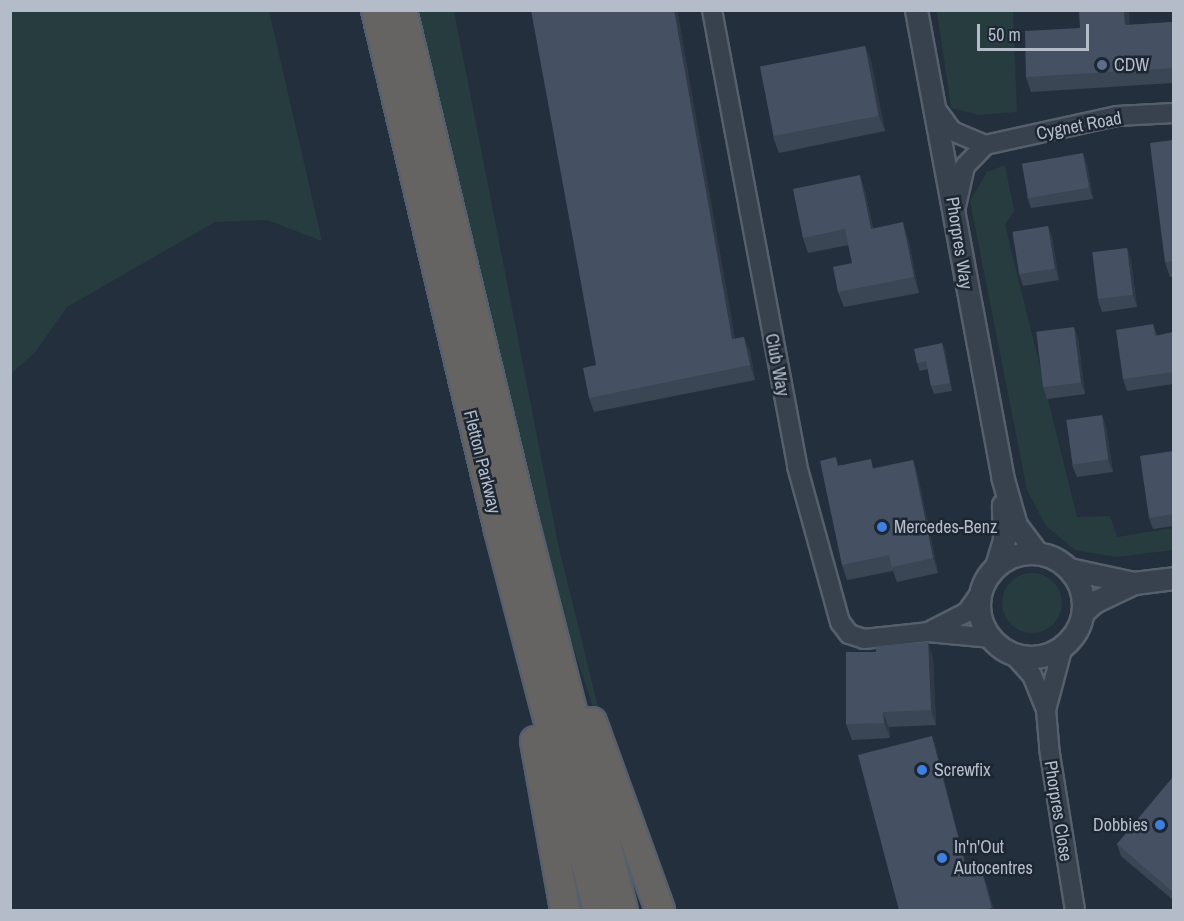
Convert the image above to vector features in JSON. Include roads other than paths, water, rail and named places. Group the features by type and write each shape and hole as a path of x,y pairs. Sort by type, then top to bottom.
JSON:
{"highway":[{"name":"Fletton Parkway","path":"376,10 511,526 622,910"},
{"name":"Fletton Parkway","path":"402,10 511,526 598,910"},
{"path":"511,526 565,910"},
{"path":"511,526 660,910"}],"street":[{"name":"Club Way","path":"712,10 797,466 840,622 849,634 864,639 928,632 992,639"},
{"name":"Phorpres Way","path":"916,10 956,213 961,267 1002,476 1016,525 1037,553"},
{"path":"932,100 952,131 985,146 965,166 958,182 956,213"},
{"path":"932,100 936,159 951,236 961,267"},
{"name":"Cygnet Road","path":"985,146 1117,117 1173,112"},
{"name":"Phorpres Way","path":"996,566 1004,539 1002,476"},
{"path":"1134,583 1069,569 1037,553 1022,553 996,566 981,592 981,616 992,639 1012,653 1030,657 1047,655 1063,646 1072,637 1083,612 1094,602 1134,583 1173,578"},
{"path":"1069,569 1078,582 1083,612"},
{"name":"Club Way","path":"928,632 967,612 981,592"},
{"name":"Phorpres Close","path":"1063,646 1047,710 1049,748 1075,910"},
{"name":"Phorpres Close","path":"1012,653 1032,675 1047,710"}],"place":[{"name":"CDW","path":"1102,65"},
{"name":"Mercedes-Benz","path":"882,527"},
{"name":"Screwfix","path":"922,770"},
{"name":"Dobbies","path":"1160,825"},
{"name":"In'n'Out Autocentres","path":"942,858"}]}
